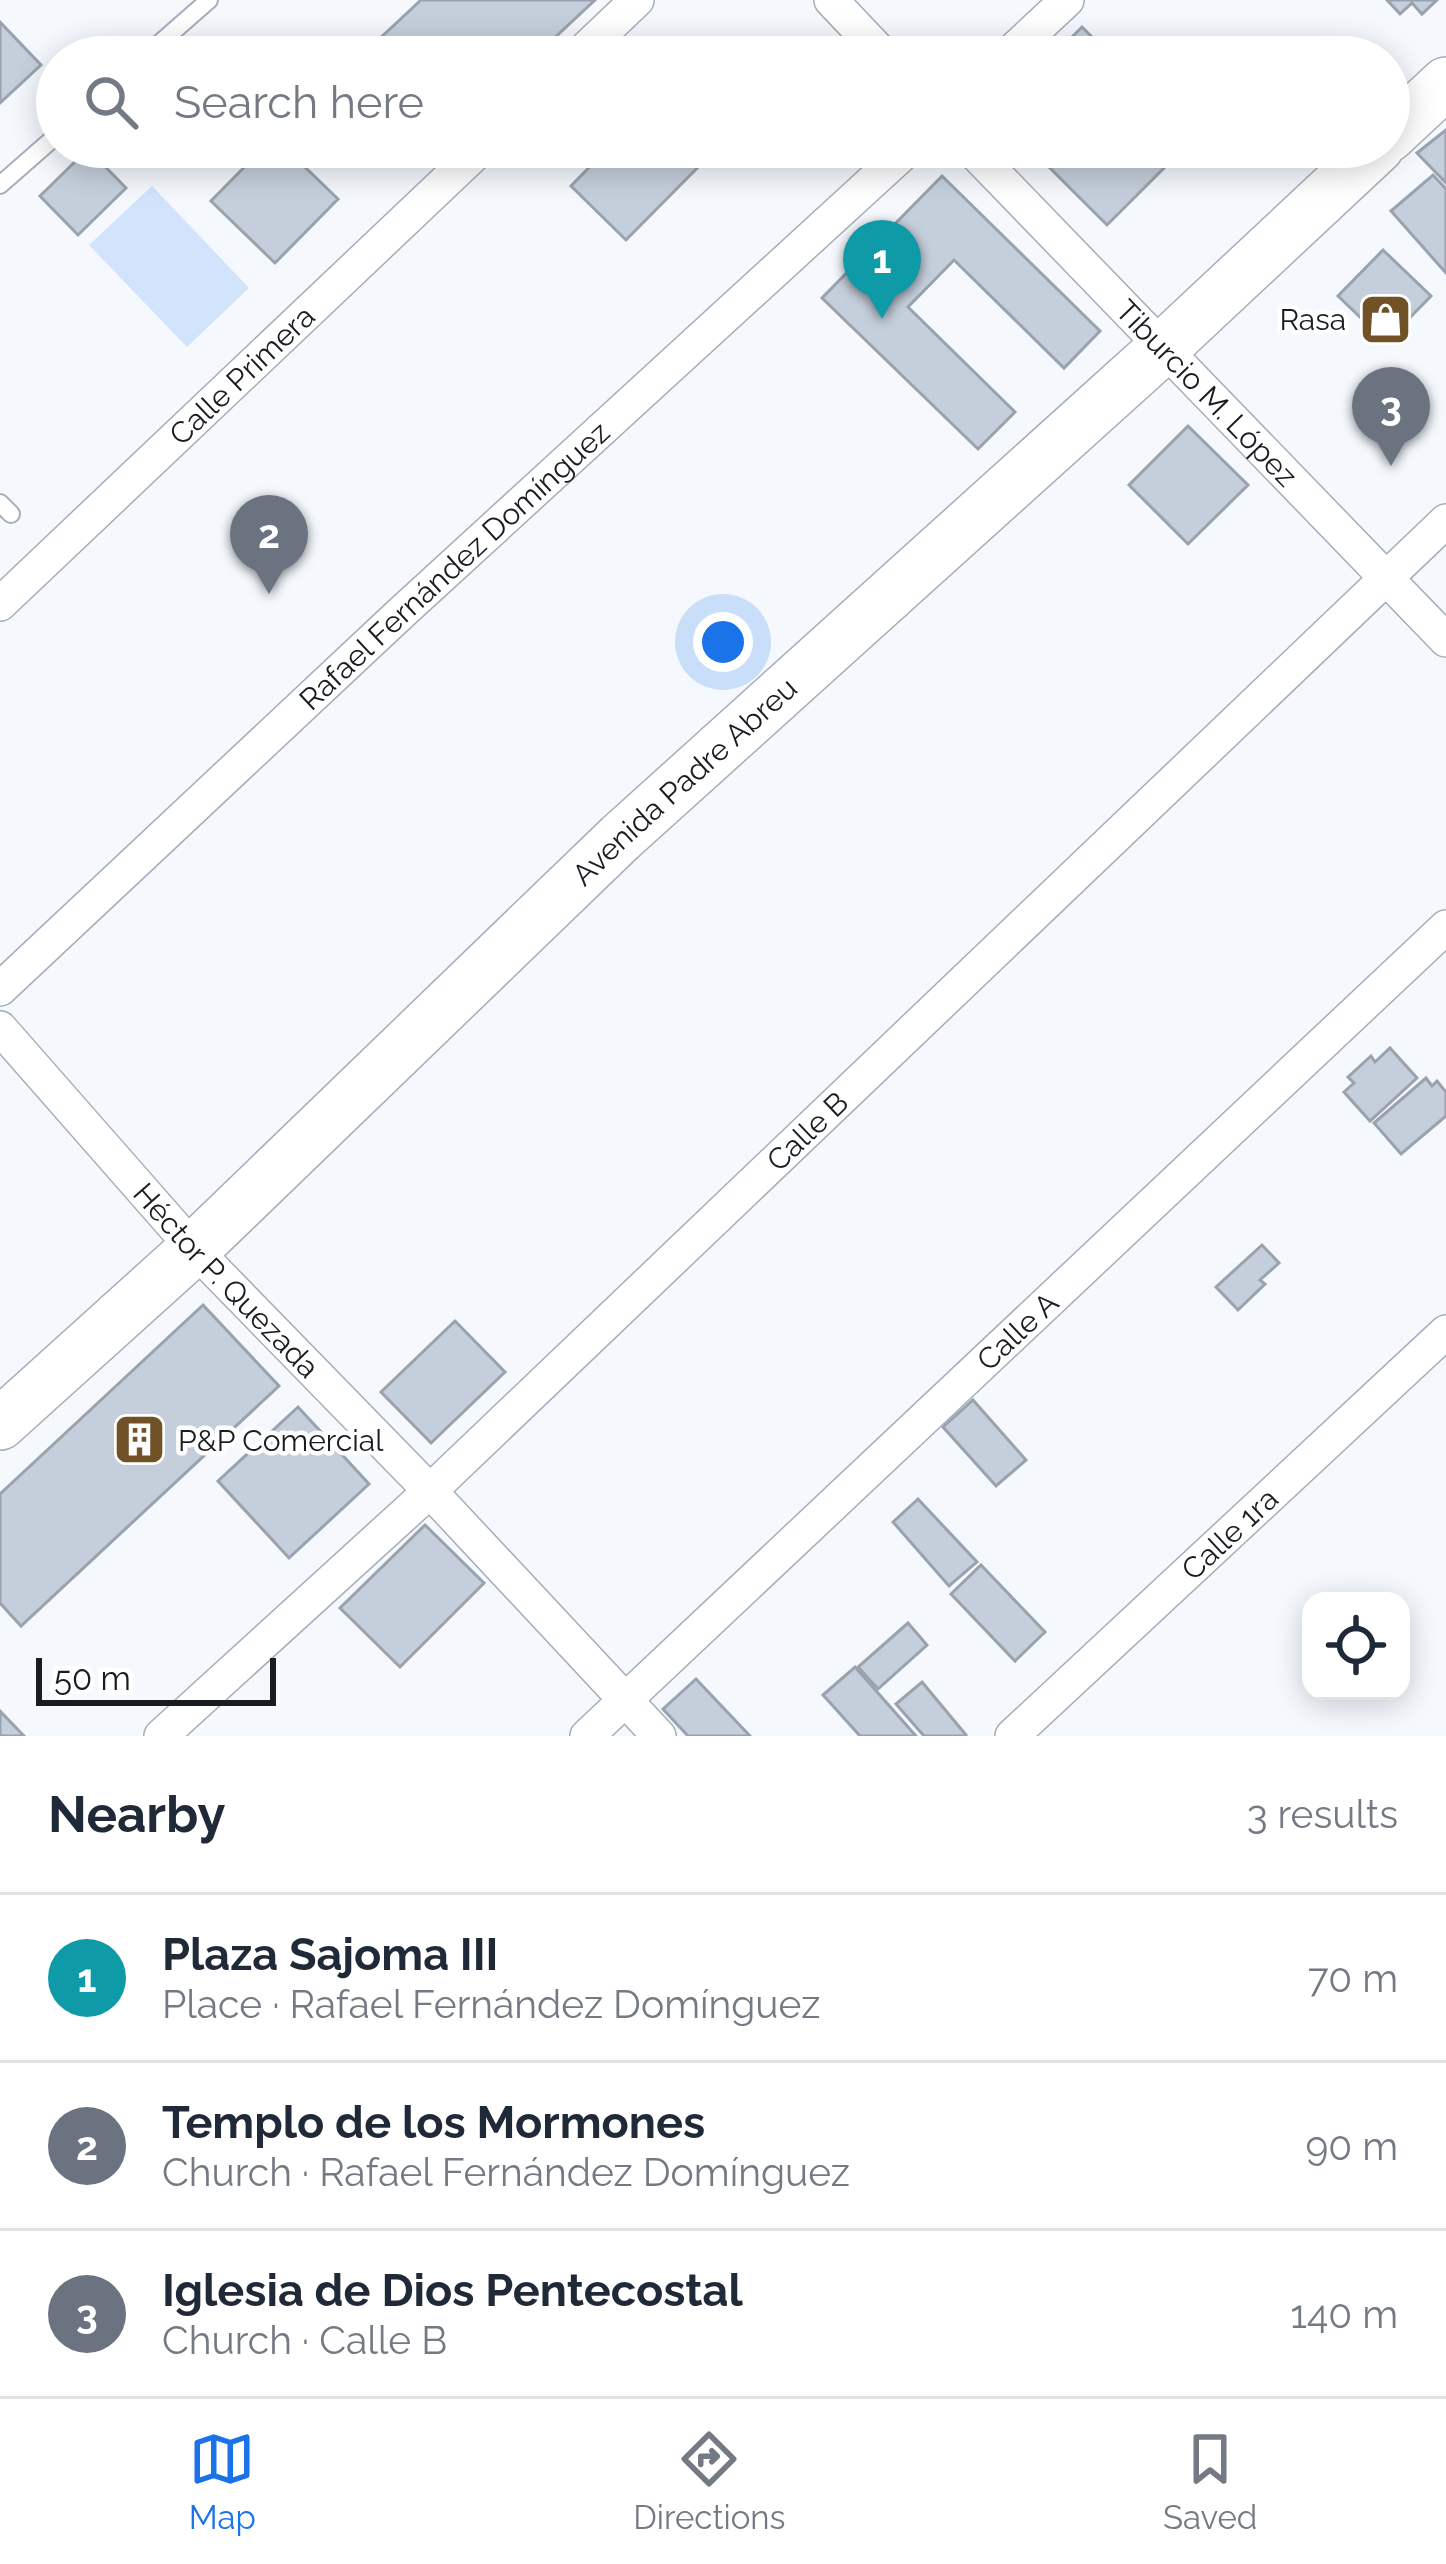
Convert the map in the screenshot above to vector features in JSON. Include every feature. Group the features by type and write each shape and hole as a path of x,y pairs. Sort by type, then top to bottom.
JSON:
{"main road":[{"path":"1410,116 1446,83"},
{"name":"Avenida Padre Abreu","path":"0,1424 194,1249 620,838 1356,168"}],"street":[{"path":"599,36 637,0"},
{"path":"831,0 865,36"},
{"path":"1028,36 1067,0"},
{"name":"Calle Primera","path":"0,604 460,168"},
{"name":"Rafael Fernández Domínguez","path":"0,989 417,598 887,168"},
{"name":"Tiburcio M. López","path":"989,168 1446,640"},
{"name":"Calle B","path":"161,1736 430,1491 1446,520"},
{"name":"Calle A","path":"587,1736 1446,927"},
{"name":"Héctor P. Quezada","path":"0,1028 194,1249 659,1736"},
{"name":"Calle 1ra","path":"1012,1736 1446,1332"}],"lane":[{"path":"168,36 208,0"},
{"path":"0,185 36,153"}],"shaded area":[{"path":"152,186 249,288 187,347 89,245"}],"building":[{"path":"421,0 595,0 556,36 382,36"},
{"path":"1387,0 1437,0 1422,14 1412,3 1400,14"},
{"path":"0,22 36,60 36,70 0,103"},
{"path":"1446,130 1446,183 1417,153"},
{"path":"69,168 107,168 126,188 78,235 40,196"},
{"path":"243,168 306,168 338,199 275,263 211,201"},
{"path":"589,168 697,168 626,240 571,186"},
{"path":"1050,168 1164,168 1107,225"},
{"path":"1433,175 1446,189 1446,273 1391,211"},
{"path":"942,176 1100,331 1064,368 954,260 908,307 1015,412 978,449 822,298"},
{"name":"Rasa","path":"1383,250 1431,296 1386,342 1338,296"},
{"path":"1188,426 1248,485 1188,544 1129,485"},
{"path":"1390,1048 1417,1078 1370,1121 1344,1092 1354,1083 1348,1077 1371,1056 1375,1062"},
{"path":"1426,1078 1432,1086 1437,1081 1446,1092 1446,1116 1401,1154 1374,1123"},
{"path":"1262,1245 1279,1263 1238,1310 1216,1287"},
{"name":"P&P Comercial","path":"203,1305 279,1386 21,1626 0,1603 0,1494"},
{"path":"455,1321 505,1372 431,1443 381,1392"},
{"path":"973,1400 1026,1460 996,1486 943,1427"},
{"path":"298,1407 369,1484 289,1558 218,1481"},
{"path":"918,1499 977,1562 949,1586 893,1522"},
{"path":"425,1525 484,1583 400,1667 340,1608"},
{"path":"981,1565 1045,1632 1015,1661 951,1594"},
{"path":"908,1623 927,1645 878,1689 858,1667"},
{"path":"855,1667 916,1736 860,1736 823,1695"},
{"path":"696,1679 750,1736 688,1736 663,1709"},
{"path":"922,1682 965,1736 924,1736 896,1704"},
{"path":"0,1711 24,1736 0,1736"}],"place":[{"name":"Plaza Sajoma III","path":"882,319"},
{"name":"Rasa","path":"1385,319"},
{"name":"Iglesia de Dios Pentecostal","path":"1391,466"},
{"name":"Templo de los Mormones","path":"269,594"},
{"name":"P&P Comercial","path":"139,1440"}]}
